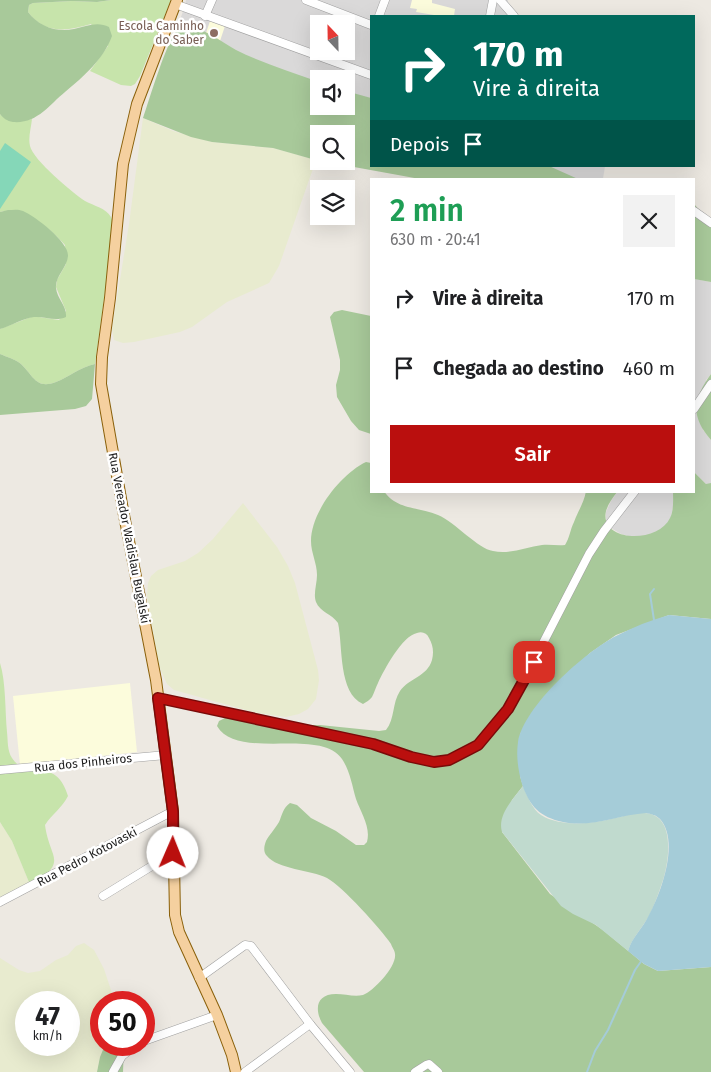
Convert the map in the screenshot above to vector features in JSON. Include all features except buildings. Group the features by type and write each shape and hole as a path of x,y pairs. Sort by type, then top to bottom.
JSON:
{"main road":[{"name":"Rua Vereador Wadislau Bugalski","path":"176,2 137,104 123,164 110,298 102,357 101,384 156,680 173,812 174,915 179,932 217,1015 232,1055 236,1072"}],"street":[{"path":"205,16 212,0"},
{"path":"379,15 384,0"},
{"path":"490,15 493,0"},
{"path":"500,0 513,15"},
{"path":"310,1 370,25"},
{"path":"176,2 205,16 370,75"},
{"path":"695,212 711,224"},
{"path":"695,408 711,384"},
{"path":"158,698 373,744 411,757 434,762 449,760 478,745 508,709 590,554 604,531 633,493"},
{"name":"Rua dos Pinheiros","path":"0,770 166,754"},
{"name":"Rua Pedro Kotovaski","path":"0,902 173,812"},
{"path":"103,896 173,853"},
{"path":"199,978 245,945 248,945 350,1072"},
{"path":"155,1037 217,1015"},
{"path":"244,1072 310,1024"},
{"path":"113,1072 122,1056"},
{"path":"415,1072 430,1064 438,1072"}],"shaded area":[{"path":"186,0 508,0 518,15 370,15 370,105 355,99 355,70 310,70 310,83 174,35"},
{"path":"412,0 432,0 432,3 455,9 454,15 434,15 416,12 417,9 410,8"},
{"name":"Escola Caminho do Saber","path":"210,21 225,26 218,47 205,36"},
{"path":"143,118 173,131 212,142 273,148 310,158 310,170 313,170 279,266 269,283 227,302 192,327 180,332 123,343 114,340 112,329 129,224"},
{"path":"542,167 605,167 603,178 571,178"},
{"path":"695,279 711,282 711,374 706,380 703,430 711,440 711,489 695,473"},
{"path":"617,493 673,493 673,507 667,524 660,531 648,536 632,537 621,534 611,528 606,520 606,512"},
{"path":"243,503 277,547 295,583 319,680 316,699 308,709 299,714 286,717 257,713 174,690 167,684 159,666 147,596 148,583 151,576 158,570 185,561 198,553 213,539"},
{"path":"130,683 137,752 20,765 13,696"},
{"path":"523,786 535,809 549,819 566,823 594,822 645,813 655,816 662,822 668,840 665,872 651,912 628,951 596,925 561,906 502,832 501,826 504,813"},
{"path":"0,822 12,841 31,887 0,903"},
{"path":"84,943 94,950 104,969 111,991 90,991 90,1056 100,1056 97,1072 0,1072 0,958 19,970 28,973 40,971 56,960 68,955 76,946"}],"green space":[{"path":"0,0 111,0 33,3 29,5 28,12 42,25 68,30 101,24 109,27 112,36 104,53 86,74 42,113 21,122 9,121 0,114"},
{"path":"171,0 140,76 135,84 131,86 121,85 90,71 108,46 91,24 65,29 49,28 42,25 28,12 29,5 33,3"},
{"path":"185,25 192,27 256,59 310,79 310,115 355,115 355,94 370,98 370,167 551,167 576,178 414,178 355,167 355,125 310,125 310,158 273,148 212,142 191,137 143,118 174,35 178,29"},
{"path":"0,114 11,120 32,119 29,143 38,159 54,176 79,197 106,211 112,220 113,233 95,364 84,367 61,380 49,384 39,383 19,362 0,354 0,329 31,317 59,320 66,311 56,287 57,280 66,264 65,245 52,232 27,215 9,211 0,212"},
{"path":"5,143 31,162 0,209 0,151"},
{"path":"695,205 711,223 711,282 695,279"},
{"path":"21,210 35,218 57,237 67,250 66,264 56,284 58,296 65,309 66,317 58,319 30,318 0,329 0,212"},
{"path":"342,310 370,316 370,434 359,430 351,421 337,397 336,385 340,370 340,360 330,317 334,312"},
{"path":"0,354 19,362 39,383 44,384 56,382 84,367 95,364 92,399 86,406 75,409 0,415"},
{"path":"711,374 711,440 700,423 696,407 700,391"},
{"path":"366,462 370,463 370,493 386,493 395,502 402,505 431,512 445,518 480,546 499,552 542,545 565,545 585,493 617,493 607,508 606,521 611,529 620,534 631,536 654,532 664,526 670,518 673,508 673,493 695,493 695,473 706,484 711,483 711,619 669,615 616,635 590,653 545,696 520,734 520,776 523,786 512,800 502,832 550,894 603,930 644,964 658,971 711,967 711,1072 364,1072 322,1023 318,1012 321,999 325,996 336,994 360,996 368,993 389,971 395,959 395,952 386,937 351,898 334,883 320,875 278,864 267,856 264,847 279,822 284,809 290,803 297,805 311,818 336,831 356,845 364,845 367,842 368,836 367,825 356,799 349,773 342,759 331,750 316,745 242,741 227,736 217,726 219,721 227,717 237,716 293,725 386,730 391,721 400,691 430,666 433,651 431,643 428,636 421,632 411,635 405,640 389,662 372,697 363,704 349,690 345,680 338,623 320,608 316,602 317,571 311,541 312,530 322,506 329,495 356,468"},
{"path":"0,663 10,755 18,765 49,772 56,776 63,784 68,796 45,825 53,853 53,865 43,878 31,887 12,841 0,822"},
{"path":"124,1056 123,1072 97,1072 100,1057"}],"water":[{"path":"669,615 711,619 711,967 658,971 644,964 628,951 632,941 647,920 663,881 668,853 668,840 666,829 660,819 646,813 584,823 563,822 548,817 532,805 525,792 519,774 517,752 518,742 531,712 573,667 588,654 616,636 642,624"}],"waterway":[{"path":"654,589 650,594 654,620"},
{"path":"587,1072 595,1051 608,1030 635,970 642,960"}],"place":[{"name":"Escola Caminho do Saber","path":"214,33"}],"route":[{"path":"173,853 173,812 158,698 373,744 411,757 434,762 449,760 478,745 508,709 534,662"}]}
